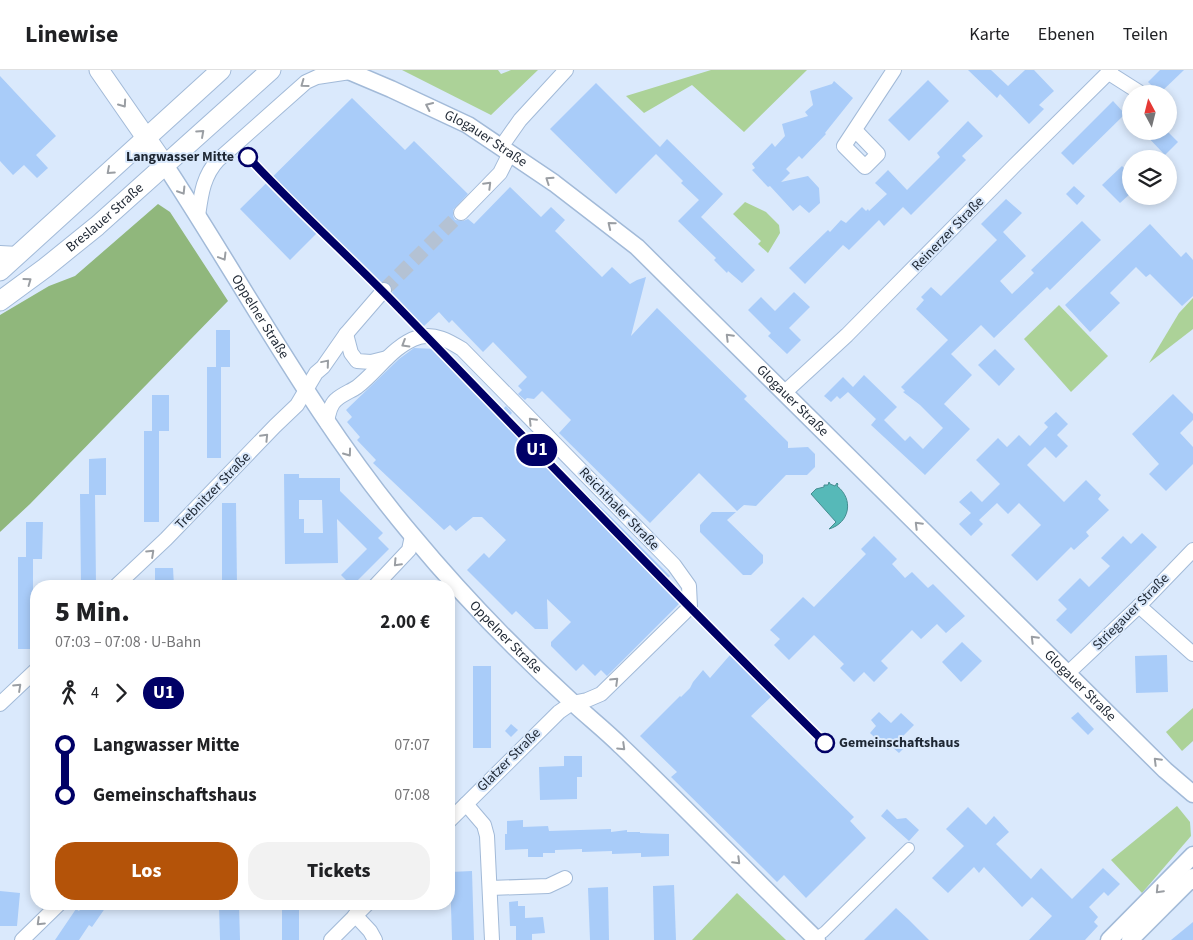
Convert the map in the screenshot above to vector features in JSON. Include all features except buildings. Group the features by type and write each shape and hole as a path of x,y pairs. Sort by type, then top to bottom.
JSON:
{"main road":[{"path":"99,70 165,165"},
{"path":"0,270 9,254 146,138 221,70"},
{"name":"Breslauer Straße","path":"0,301 77,243 271,70"}],"street":[{"path":"461,213 500,173 505,150 520,120 566,70"},
{"path":"855,130 894,70"},
{"path":"198,216 205,180 218,160 306,82 317,77 349,71"},
{"name":"Glogauer Straße","path":"349,71 445,113 475,130 580,202 637,247 1165,770 1193,794"},
{"name":"Reinerzer Straße","path":"785,392 861,321 1110,72 1129,85"},
{"name":"Oppelner Straße","path":"165,165 305,391 327,423 370,483 412,536 452,580"},
{"name":"Trebnitzer Straße","path":"122,580 178,527 275,426 297,406 316,373 328,361 346,334 384,290"},
{"path":"346,334 351,353 357,361 371,362 387,358"},
{"name":"Reichthaler Straße","path":"327,423 329,414 337,399 356,387 404,343 421,337 435,336 448,340 462,349 674,565 690,586 690,607 601,694 587,700 572,703"},
{"path":"381,580 409,550 412,536"},
{"name":"Striegauer Straße","path":"1068,673 1139,606 1193,550"},
{"name":"Oppelner Straße","path":"455,583 572,703 621,746 816,939"},
{"path":"1139,606 1193,654"},
{"path":"0,704 30,676"},
{"name":"Glatzer Straße","path":"455,815 547,723 572,703"},
{"path":"466,804 484,825 487,836 492,940"},
{"path":"816,939 909,848"},
{"path":"1109,940 1193,855"},
{"path":"1130,940 1193,877"},
{"path":"490,888 548,886 565,878"},
{"path":"22,940 53,910"},
{"path":"331,940 361,910"},
{"path":"355,916 370,931 375,940"}],"shaded area":[{"path":"402,70 498,70 501,74 511,70 538,70 491,115"},
{"path":"711,70 807,70 744,132 692,85 644,113 626,96"},
{"path":"745,202 766,212 779,225 780,233 768,253 758,244 761,241 733,214"},
{"path":"158,204 170,212 228,301 30,504 0,532 0,315 49,286 75,276"},
{"path":"1193,298 1193,329 1149,363 1179,313"},
{"path":"1059,305 1108,356 1071,392 1024,339"},
{"path":"829,482 835,486 838,484 837,486 846,497 847,510 842,522 829,529 836,522 811,494 816,489 828,485"},
{"path":"1193,708 1193,741 1182,751 1166,732"},
{"path":"1177,806 1190,822 1191,836 1142,893 1111,860"},
{"path":"737,893 786,940 692,940"}],"tunnel":[{"path":"384,290 461,213"}],"metro line":[{"name":"U1","path":"248,157 395,304 698,617 825,743"}],"place":[{"name":"Langwasser Mitte","path":"248,157"},
{"name":"Gemeinschaftshaus","path":"825,743"}]}
